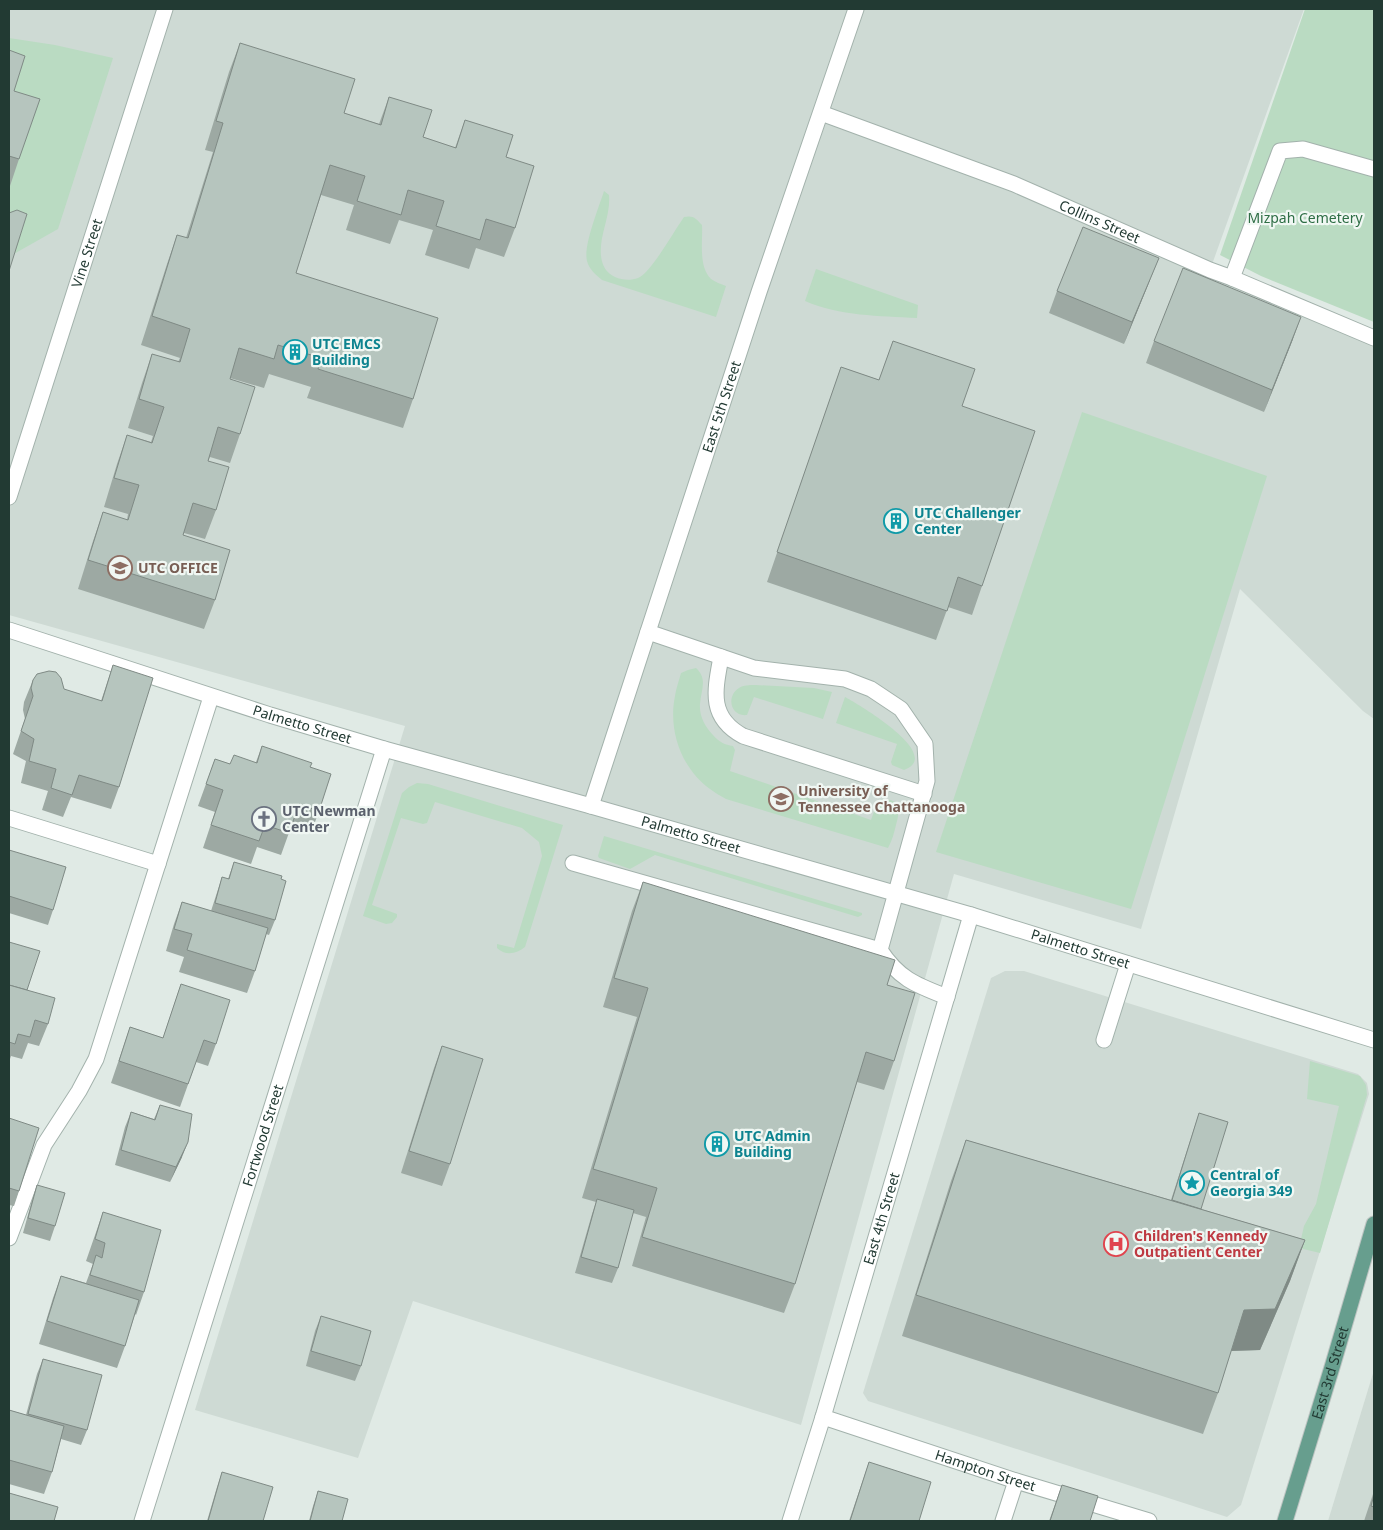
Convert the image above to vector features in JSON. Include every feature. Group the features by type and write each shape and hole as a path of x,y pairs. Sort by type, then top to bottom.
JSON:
{"main road":[{"name":"East 3rd Street","path":"1285,1521 1374,1224"}],"street":[{"name":"Vine Street","path":"9,497 165,9"},
{"name":"East 5th Street","path":"591,806 759,292 856,9"},
{"name":"Collins Street","path":"821,113 1014,184 1210,270 1374,338"},
{"path":"1232,278 1280,151 1303,149 1374,169"},
{"name":"Palmetto Street","path":"9,630 211,697 384,749 971,915 1374,1040"},
{"path":"648,632 754,668 845,679 871,689 901,710 924,744 927,781 880,950"},
{"path":"721,657 715,685 715,696 718,711 732,730 743,736 924,794"},
{"path":"9,1238 44,1145 79,1091 96,1059 211,697"},
{"name":"Fortwood Street","path":"142,1521 384,749"},
{"path":"9,818 158,864"},
{"path":"573,863 880,950 899,974 918,986 947,998"},
{"name":"East 4th Street","path":"790,1521 823,1417 971,915"},
{"path":"1104,1040 1128,964"},
{"name":"Hampton Street","path":"823,1417 1016,1481 1149,1521"},
{"path":"1003,1521 1016,1481"}],"shaded area":[{"name":"University of Tennessee Chattanooga","path":"9,9 1304,9 1210,270 1374,338 1374,719 1363,711 1240,589 1141,929 954,874 801,1425 413,1301 358,1458 195,1410 405,726 9,615"},
{"name":"Children's Kennedy Outpatient Center","path":"1005,971 1024,971 1358,1074 1367,1083 1369,1094 1241,1505 1227,1517 868,1401 863,1393 991,978"},
{"path":"1374,1370 1374,1521 1328,1521"}],"green space":[{"name":"Mizpah Cemetery","path":"1305,9 1374,9 1374,322 1261,276 1220,255"},
{"path":"9,38 55,45 113,58 58,229 12,255 9,253"},
{"path":"604,191 609,195 609,203 601,256 603,266 607,271 620,279 629,280 643,275 656,260 684,217 690,216 702,225 702,253 707,274 711,279 726,286 716,317 602,280 593,272 587,261 587,246"},
{"path":"816,269 918,305 917,318 874,316 832,310 805,301"},
{"path":"1082,412 1267,476 1131,909 936,852"},
{"path":"696,668 700,672 703,681 700,713 703,721 718,740 733,746 735,750 730,771 871,820 878,800 891,800 897,805 898,819 888,848 726,799 700,780 684,759 675,735 673,722 675,696 681,673"},
{"path":"742,686 814,688 832,692 823,719 754,697 747,715 737,713 732,705 732,696"},
{"path":"845,697 880,719 907,742 914,753 914,763 904,770 892,765 891,762 897,744 836,723"},
{"path":"417,783 428,784 563,825 525,947 522,949 515,953 507,953 500,951 497,948 497,944 514,948 542,856 539,842 522,828 435,802 427,823 423,824 401,818 372,905 397,914 397,917 392,923 386,924 363,916 402,793"},
{"path":"604,836 862,913 862,915 858,917 655,855 630,869 599,858"},
{"path":"1310,1061 1360,1076 1366,1085 1367,1095 1320,1253 1299,1248 1304,1226 1316,1204 1339,1106 1307,1099"}],"building":[{"name":"UTC EMCS Building","path":"240,43 355,79 344,113 381,125 389,97 432,110 423,137 456,148 465,120 513,135 506,157 534,166 515,228 486,219 480,240 436,226 444,201 408,190 401,215 357,201 365,176 330,165 296,273 438,318 413,399 318,369 321,358 278,345 274,359 239,348 230,379 255,387 240,434 218,427 208,461 229,467 216,510 193,503 183,535 230,550 215,600 88,560 103,512 128,520 139,485 114,478 127,435 152,443 164,407 139,399 152,354 180,362 190,329 152,316 177,235 188,238 223,123 216,121"},
{"path":"9,50 25,56 14,91 40,99 19,159 9,156"},
{"path":"17,210 27,214 9,271 9,213"},
{"path":"1083,227 1159,258 1132,322 1057,291"},
{"path":"1183,268 1301,317 1272,390 1154,341"},
{"name":"UTC Challenger Center","path":"893,341 975,369 962,406 1035,431 982,586 958,577 947,611 777,552 841,367 879,380"},
{"path":"113,665 153,678 119,787 79,775 72,795 51,788 56,769 29,761 34,739 21,731 33,696 31,688 33,680 37,674 49,671 56,672 61,678 64,689 102,701"},
{"name":"UTC Newman Center","path":"262,746 312,763 310,767 331,774 319,811 299,804 289,833 265,825 259,841 211,825 223,790 206,784 215,759 230,764 234,755 257,763"},
{"path":"9,850 66,867 53,910 9,896"},
{"path":"234,862 282,876 281,879 286,881 275,920 215,903 222,877 229,879"},
{"name":"UTC Admin Building","path":"643,882 895,960 887,985 915,993 894,1061 866,1052 795,1284 642,1237 657,1188 593,1169 648,988 614,978"},
{"path":"182,902 268,928 255,971 187,950 192,934 174,929"},
{"path":"9,942 40,951 27,990 9,985"},
{"path":"181,984 230,1000 216,1044 204,1040 188,1084 119,1061 130,1027 163,1038"},
{"path":"9,985 55,998 48,1024 35,1020 30,1037 18,1034 15,1044 9,1042"},
{"path":"442,1046 483,1059 450,1164 409,1151"},
{"path":"160,1105 192,1114 188,1142 176,1167 121,1150 131,1112 155,1120"},
{"path":"1199,1113 1228,1122 1201,1209 1172,1200"},
{"path":"9,1118 39,1128 19,1191 9,1188"},
{"path":"966,1140 1305,1240 1275,1309 1244,1310 1218,1393 916,1295"},
{"path":"37,1185 65,1193 55,1226 28,1218"},
{"path":"597,1199 634,1210 618,1268 581,1257"},
{"path":"103,1212 161,1230 144,1292 90,1275 96,1255 102,1258 105,1243 95,1239"},
{"path":"61,1276 139,1300 125,1346 47,1321"},
{"path":"321,1316 371,1331 361,1366 311,1351"},
{"path":"43,1359 102,1375 87,1430 28,1414"},
{"path":"9,1410 64,1426 52,1472 9,1460"},
{"path":"869,1462 931,1482 919,1521 850,1521"},
{"path":"222,1472 273,1487 263,1521 208,1521"},
{"path":"1062,1485 1098,1496 1090,1521 1050,1521"},
{"path":"318,1491 348,1499 342,1521 310,1521"},
{"path":"9,1493 58,1507 54,1521 9,1521"},
{"path":"1374,1495 1374,1507 1371,1506"}],"place":[{"name":"UTC EMCS Building","path":"295,352"},
{"name":"UTC Challenger Center","path":"896,521"},
{"name":"UTC OFFICE","path":"120,568"},
{"name":"University of Tennessee Chattanooga","path":"781,799"},
{"name":"UTC Newman Center","path":"264,819"},
{"name":"UTC Admin Building","path":"717,1144"},
{"name":"Central of Georgia 349","path":"1192,1183"},
{"name":"Children's Kennedy Outpatient Center","path":"1116,1244"}]}
